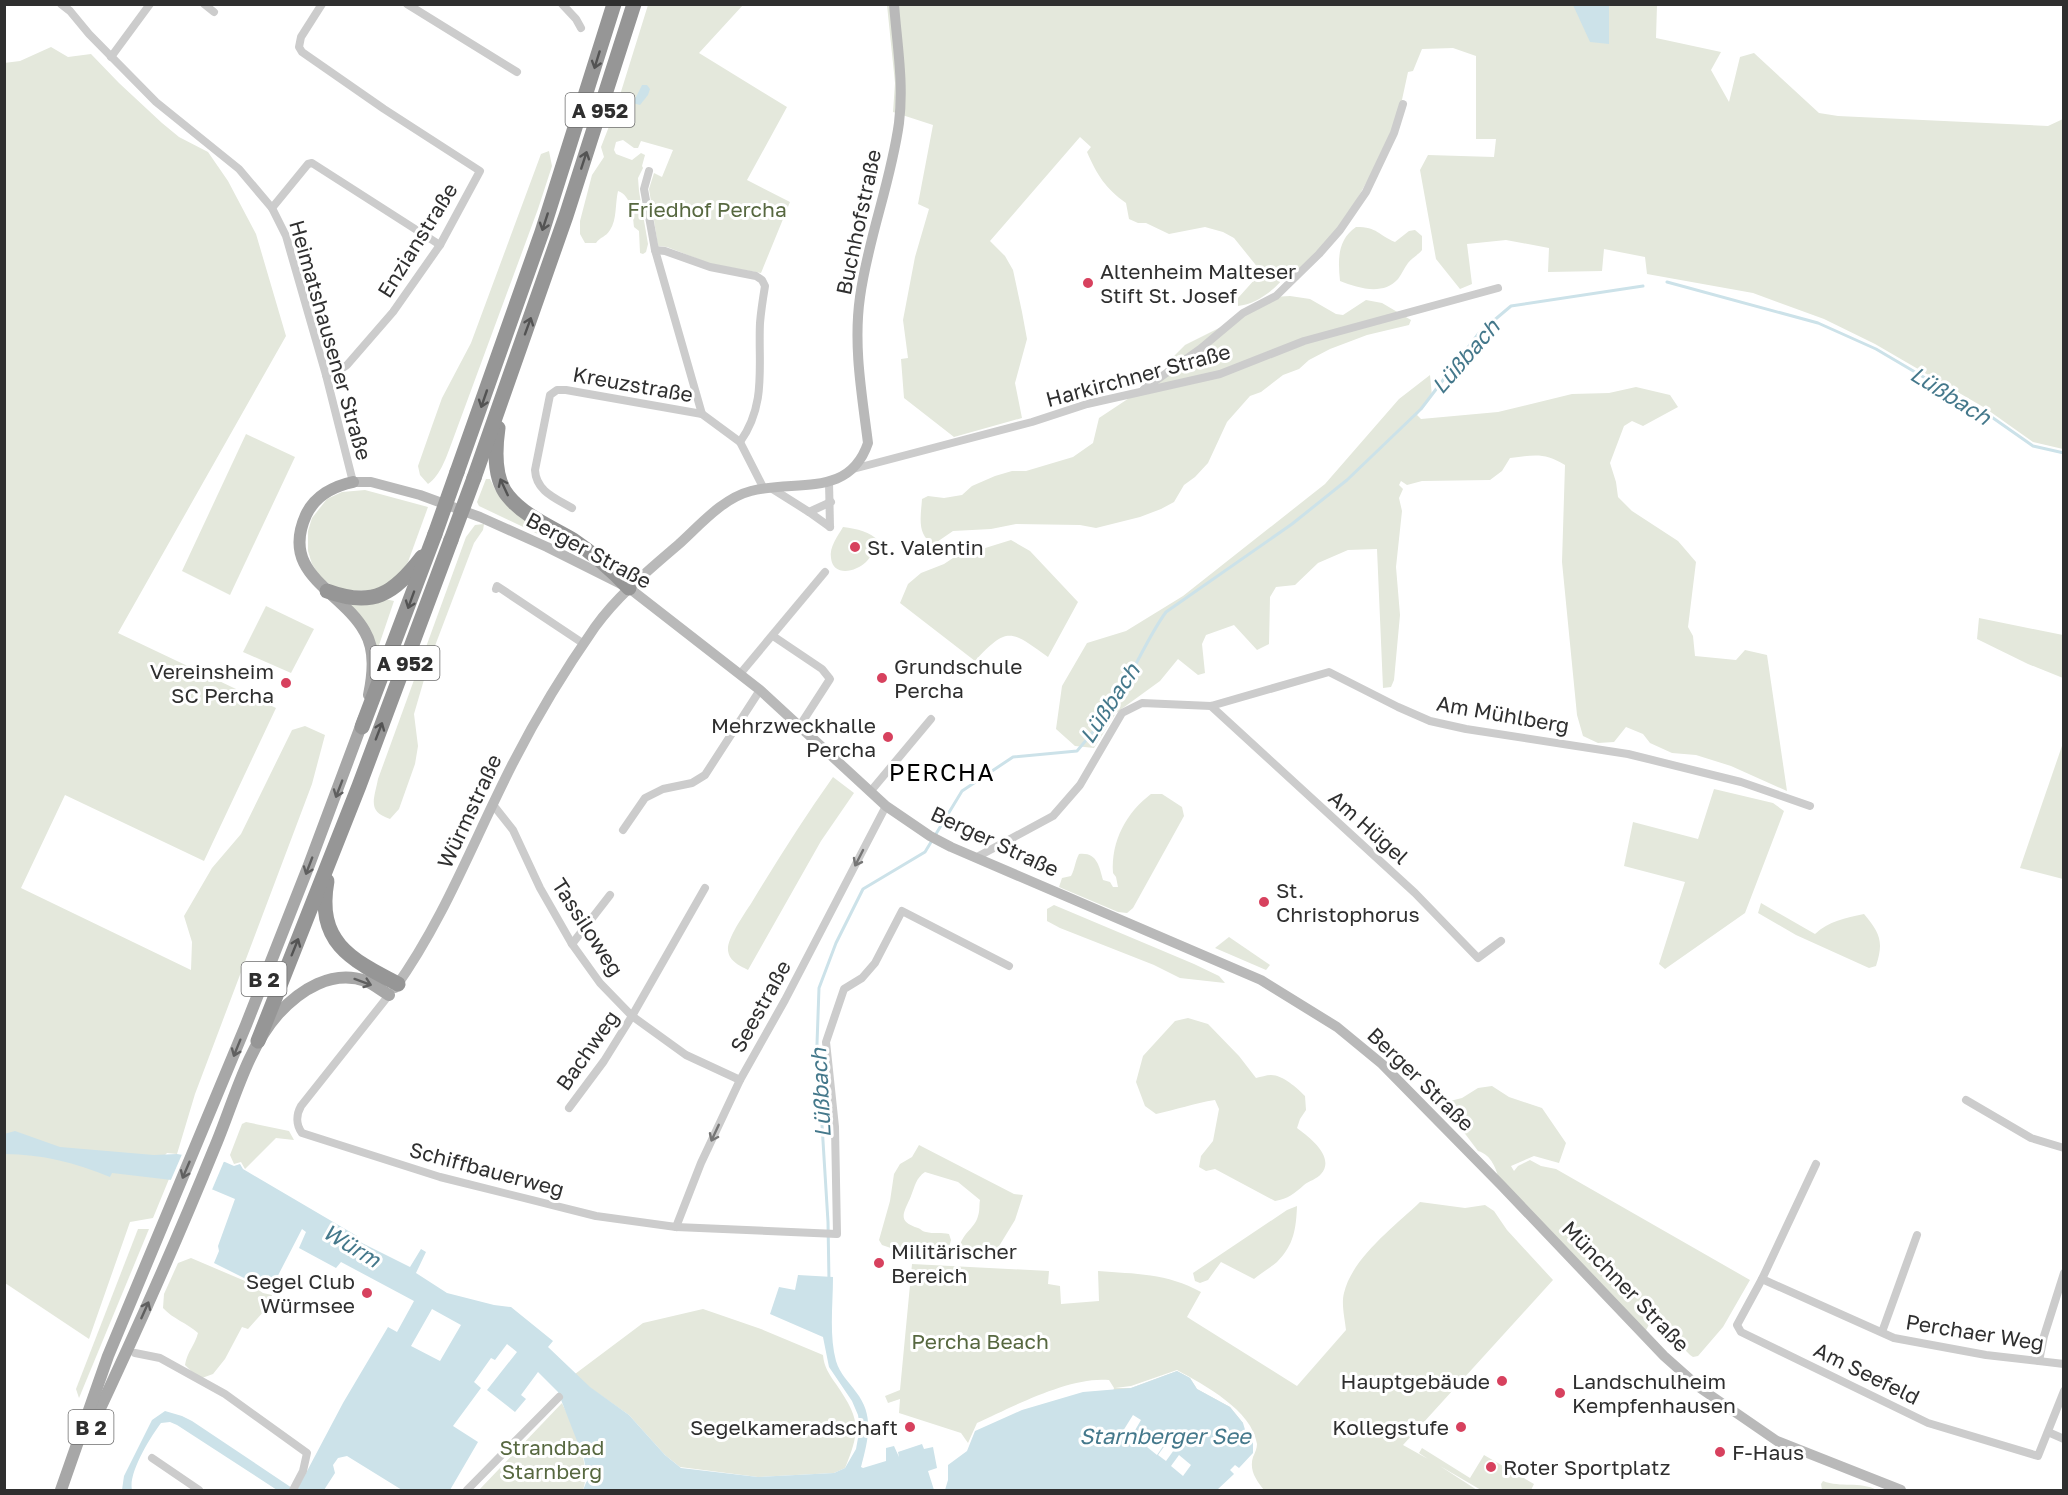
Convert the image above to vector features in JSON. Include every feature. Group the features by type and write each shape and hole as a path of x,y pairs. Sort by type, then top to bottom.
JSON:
{"highway":[{"name":"A 952","path":"362,727 433,539 542,232 614,4"},
{"name":"A 952","path":"258,1041 334,849 474,478 566,216 634,4"},
{"path":"508,381 496,443 496,462 500,481 507,495 533,516 590,552 630,588"},
{"path":"327,591 362,599 386,594 408,575 433,539"},
{"path":"334,849 325,890 327,927 337,944 349,957 393,990"}],"main road":[{"name":"Buchhofstraße","path":"854,469 863,457 868,443 857,335 859,298 867,253 899,122 900,57 894,4"},
{"path":"630,588 727,502 750,491 829,482 854,469"},
{"path":"353,482 336,486 316,500 308,511 300,535 301,554 305,568 358,621 366,633 371,648 372,674 362,727"},
{"name":"Berger Straße","path":"353,482 371,482 420,495 470,514 630,588 760,690 886,806 930,836 951,847 1261,980 1296,1000 1337,1027 1382,1064 1492,1176"},
{"name":"Würmstraße","path":"393,990 449,898 513,764 546,703 596,626 630,588"},
{"name":"B 2","path":"61,1491 108,1356 197,1146 362,727"},
{"path":"258,1041 279,1013 305,990 320,982 349,977 393,990"},
{"name":"B 2","path":"61,1491 121,1364 258,1041"},
{"name":"Münchner Straße","path":"1492,1176 1664,1356 1700,1388 1777,1441 1901,1491"}],"street":[{"name":"Heimatshausener Straße","path":"61,4 163,108 239,169 273,208 286,236 326,375 353,482"},
{"path":"111,57 150,4"},
{"path":"204,4 214,12"},
{"name":"Enzianstraße","path":"322,4 301,37 299,47 384,109 480,171 440,245 393,312 346,365 338,372 326,375"},
{"path":"407,4 517,72"},
{"path":"562,4 581,28"},
{"path":"1141,391 1200,349 1243,313 1276,296 1319,254 1340,230 1366,192 1394,134 1404,104"},
{"path":"273,208 308,164 312,163 440,245"},
{"name":"Kreuzstraße","path":"650,171 644,189 655,250 702,414"},
{"path":"655,250 665,251 710,267 756,276 765,286 760,325 761,361 757,408 750,427 740,442"},
{"name":"Harkirchner Straße","path":"854,469 1141,391 1220,374 1304,341 1498,288"},
{"name":"Kreuzstraße","path":"572,508 540,488 536,479 535,470 550,395 556,390 702,414 740,442 767,488"},
{"path":"767,488 830,527 829,482"},
{"path":"808,512 831,502"},
{"path":"740,674 825,572"},
{"path":"496,589 498,586 584,644"},
{"path":"772,636 822,669 830,679 799,727"},
{"name":"Am Mühlberg","path":"977,857 1053,816 1080,785 1122,713 1142,703 1211,706 1329,672 1430,721 1466,729 1628,754 1741,782 1809,806"},
{"path":"623,830 645,798 663,789 692,783 705,775 760,690"},
{"name":"Am Hügel","path":"1211,706 1415,893 1478,958 1501,941"},
{"path":"870,792 931,719"},
{"name":"Tassiloweg","path":"494,806 513,830 540,888 572,944 600,983 632,1017 686,1055 740,1080"},
{"name":"Seestraße","path":"676,1227 701,1163 740,1080 886,806"},
{"name":"Bachweg","path":"569,1108 604,1061 632,1017 705,888"},
{"path":"572,944 610,895"},
{"name":"Schiffbauerweg","path":"393,990 301,1106 297,1118 298,1128 302,1133 440,1177 596,1216 676,1227 837,1234 835,1127 826,1042 844,989 862,978 875,963 902,911 1009,966"},
{"path":"1966,1100 2031,1138 2064,1148"},
{"path":"1762,1279 1816,1164"},
{"name":"Perchaer Weg","path":"1882,1332 1917,1235"},
{"path":"2039,1361 2044,1336 2064,1273"},
{"name":"Perchaer Weg","path":"1762,1279 1894,1338 1986,1355 2064,1364"},
{"name":"Am Seefeld","path":"1762,1279 1737,1324 1741,1332 1928,1423 2038,1456 2048,1432"},
{"path":"135,1353 160,1358 225,1394 307,1454 295,1487"},
{"path":"2064,1391 2048,1432 2064,1439"},
{"path":"467,1491 559,1397"},
{"path":"152,1458 199,1491"}],"green space":[{"name":"Friedhof Percha","path":"648,5 743,5 699,53 787,107 747,180 790,202 761,273 711,264 667,247 658,246 649,189 654,173 662,177 673,150 641,141 638,148 634,148 623,140 616,142 614,150 616,154 632,160 641,153 645,155 643,168 638,178 648,244 646,252 640,253 639,231 634,227 629,201 618,191 614,222 608,232 596,243 585,243 580,234 580,221 592,175 604,157 601,147 615,111"},
{"path":"887,5 1657,5 1656,38 1721,52 1711,70 1729,102 1740,57 1754,53 1819,113 1838,116 2048,126 2063,119 2063,449 2033,442 1985,408 1875,344 1824,319 1753,293 1647,274 1645,257 1604,249 1602,271 1548,272 1549,248 1506,240 1467,244 1472,284 1460,289 1436,259 1420,170 1428,155 1494,157 1496,139 1476,139 1476,56 1453,48 1422,49 1413,71 1408,72 1400,109 1386,147 1340,230 1294,274 1285,266 1287,274 1277,285 1266,295 1245,305 1238,306 1238,298 1256,278 1259,269 1234,238 1205,227 1169,234 1146,223 1138,223 1129,219 1126,203 1103,181 1087,152 1091,147 1080,137 990,241 1005,256 1013,270 1027,339 1015,383 1022,418 954,437 904,398 901,359 908,358 903,320 915,257 929,209 918,204 933,125 893,112 895,83"},
{"path":"51,47 68,57 91,54 162,123 179,137 208,152 228,181 256,234 286,336 118,633 276,708 204,861 65,795 21,888 191,970 192,942 184,916 212,868 241,834 292,730 305,726 325,735 312,784 195,1094 177,1154 167,1153 145,1176 169,1179 153,1218 130,1222 89,1339 5,1283 4,63 20,61"},
{"path":"549,151 552,166 538,209 446,459 437,475 428,484 420,475 418,466 442,398 471,343 541,154"},
{"path":"1356,227 1374,230 1395,242 1409,231 1415,230 1422,236 1422,250 1408,263 1392,284 1370,289 1347,284 1340,281 1340,251 1345,238"},
{"path":"1290,296 1310,299 1336,314 1343,315 1366,300 1382,303 1411,320 1409,325 1367,335 1330,349 1309,360 1299,369 1283,375 1261,392 1250,396 1227,422 1208,463 1184,485 1174,502 1161,509 1096,528 1080,525 1016,524 991,529 953,531 934,544 924,536 921,524 922,499 928,496 944,498 962,495 972,486 995,476 1012,471 1026,471 1073,457 1093,443 1099,418 1161,377 1170,360 1185,345 1233,321 1273,297"},
{"path":"1430,375 1432,396 1417,415 1421,419 1498,412 1572,394 1609,393 1636,387 1670,395 1678,407 1643,426 1632,421 1624,426 1610,463 1618,497 1632,511 1678,541 1696,562 1688,627 1693,636 1695,656 1736,660 1745,650 1767,655 1787,791 1731,766 1696,755 1672,753 1650,743 1643,734 1626,727 1614,742 1598,743 1583,736 1577,715 1562,562 1565,465 1551,458 1539,456 1510,458 1502,471 1490,480 1422,481 1407,485 1401,481 1399,485 1403,489 1399,498 1402,511 1396,567 1400,615 1394,680 1391,687 1383,688 1377,549 1348,550 1318,563 1295,585 1276,587 1270,597 1269,644 1257,650 1234,625 1206,635 1202,644 1205,673 1198,675 1178,659 1160,681 1116,713 1094,748 1075,746 1056,729 1062,686 1087,643 1126,631 1183,596 1325,484 1399,399"},
{"path":"246,434 295,457 230,595 182,571"},
{"path":"486,479 490,479 497,493 578,553 479,506 477,502"},
{"path":"365,490 428,507 408,562 400,574 377,591 338,590 321,578 312,564 308,551 308,531 312,518 327,499 342,492"},
{"path":"484,524 483,530 474,543 430,659 414,714 418,746 415,764 399,809 390,819 375,808 374,799 378,779 466,537 475,525"},
{"path":"843,527 863,531 880,542 866,562 846,571 836,568 831,558 834,542"},
{"path":"1011,540 1030,551 1078,602 1048,657 1017,637 1010,636 995,642 975,661 900,603 908,584 921,573 953,558"},
{"path":"385,599 394,601 377,651 365,623 343,600"},
{"path":"266,606 314,629 291,673 243,652"},
{"path":"1979,618 2063,635 2063,678 1977,639"},
{"path":"2063,743 2063,879 2020,868"},
{"path":"833,777 854,793 821,841 748,970 729,955 728,947 732,936 781,854"},
{"path":"1714,789 1773,803 1784,811 1745,913 1665,969 1659,964 1685,882 1624,866 1633,822 1698,839"},
{"path":"1151,794 1162,794 1182,807 1184,816 1133,908 1127,913 1118,912 1059,887 1062,878 1071,876 1079,854 1085,854 1090,855 1096,861 1103,880 1110,882 1113,887 1118,887 1113,873 1113,861 1118,839 1127,819"},
{"path":"1761,903 1815,934 1832,923 1864,914 1879,938 1880,950 1876,966 1869,968 1796,935 1758,913"},
{"path":"1054,905 1194,964 1219,976 1225,983 1180,978 1154,965 1060,928 1047,921 1047,909"},
{"path":"1229,937 1270,965 1266,970 1215,948"},
{"path":"1188,1018 1208,1024 1239,1056 1256,1078 1271,1075 1280,1077 1305,1096 1306,1110 1297,1128 1314,1142 1323,1154 1325,1168 1319,1176 1284,1199 1275,1201 1215,1169 1206,1171 1199,1167 1201,1156 1213,1141 1219,1109 1215,1100 1156,1114 1145,1106 1136,1082 1143,1056 1175,1021"},
{"path":"1492,1086 1509,1097 1542,1108 1566,1143 1559,1163 1534,1156 1511,1166 1514,1171 1518,1166 1530,1160 1541,1166 1556,1169 1750,1280 1723,1327 1698,1356 1690,1355 1653,1317 1645,1332 1500,1182 1490,1159 1478,1151 1442,1103 1462,1098 1478,1088"},
{"path":"246,1122 289,1131 294,1140 276,1138 245,1169 241,1162 234,1164 230,1155 242,1124"},
{"path":"919,1145 1014,1194 1023,1195 1015,1220 993,1256 973,1256 960,1250 962,1240 976,1221 980,1200 958,1182 925,1172 916,1182 904,1212 904,1219 925,1232 949,1234 951,1240 947,1255 914,1254 882,1245 879,1240 890,1201 894,1174 900,1164 912,1157"},
{"name":"Percha Beach","path":"1420,1202 1465,1208 1485,1205 1494,1211 1507,1230 1553,1280 1403,1445 1428,1459 1419,1453 1422,1448 1470,1478 1484,1455 1534,1484 1531,1490 1481,1490 1440,1466 1477,1490 1264,1490 1253,1471 1252,1462 1257,1444 1246,1420 1213,1391 1177,1370 1131,1386 1115,1388 1131,1388 1177,1371 1190,1378 1197,1389 1230,1407 1243,1423 1212,1455 1110,1403 1114,1388 1109,1380 1077,1383 1024,1401 977,1423 968,1443 961,1433 899,1413 900,1399 888,1403 885,1396 900,1390 912,1264 1049,1271 1048,1284 1060,1286 1061,1304 1099,1301 1098,1271 1138,1274 1176,1281 1201,1292 1187,1317 1297,1386 1346,1330 1343,1297 1356,1267 1376,1243"},
{"path":"1297,1206 1291,1243 1277,1262 1254,1279 1221,1262 1208,1280 1200,1283 1195,1281 1193,1273 1287,1210"},
{"path":"138,1229 149,1229 79,1398 76,1389"},
{"path":"191,1258 245,1281 263,1293 272,1295 265,1310 248,1329 242,1327 225,1359 213,1374 202,1378 185,1365 198,1333 163,1308 164,1294 178,1263"},
{"path":"703,1309 761,1329 823,1355 827,1370 850,1406 856,1424 854,1443 845,1468 834,1473 758,1477 680,1467 665,1455 629,1415 589,1387 575,1374 643,1323"},
{"name":"Strandbad Starnberg","path":"562,1403 576,1434 583,1458 585,1480 583,1490 479,1490"},
{"path":"1823,1481 1870,1487 1877,1490 1822,1490"}],"water":[{"path":"1573,5 1609,5 1609,44 1590,42"},
{"path":"642,85 647,85 650,89 648,95 640,105 633,103"},
{"name":"Würm","path":"15,1131 60,1147 154,1155 177,1154 225,1162 234,1166 240,1164 243,1169 357,1236 356,1240 410,1267 421,1249 426,1252 416,1273 447,1293 511,1307 553,1341 548,1347 590,1387 629,1415 665,1455 681,1468 758,1477 834,1473 845,1468 856,1449 860,1427 858,1415 852,1401 829,1367 823,1337 770,1314 779,1287 795,1290 798,1275 833,1277 832,1330 836,1361 842,1374 862,1401 868,1419 868,1438 861,1467 886,1461 886,1448 894,1446 899,1457 898,1452 922,1444 924,1449 933,1447 937,1468 928,1471 934,1490 583,1490 587,1480 584,1459 558,1392 538,1372 521,1395 526,1399 515,1412 487,1390 517,1352 507,1344 495,1360 491,1358 474,1382 481,1388 453,1426 478,1442 450,1490 402,1490 347,1456 338,1458 333,1465 335,1473 324,1490 297,1490 343,1403 388,1327 397,1332 414,1301 341,1262 336,1268 299,1248 306,1232 302,1229 270,1291 214,1263 235,1199 197,1183 112,1173 110,1177 58,1160 5,1154 4,1134","holes":["432,1309 461,1325 440,1361 411,1346"]},
{"name":"Starnberger See","path":"1177,1371 1190,1378 1197,1389 1230,1407 1253,1440 1253,1453 1239,1468 1235,1465 1230,1470 1234,1474 1217,1490 945,1490 948,1465 967,1451 975,1431 1022,1410 1083,1392 1131,1388"},
{"path":"165,1411 192,1421 295,1490 277,1490 170,1422 161,1423 146,1445 133,1474 132,1490 122,1490 124,1476 152,1420"}],"pier":[{"path":"183,1152 225,1159 211,1192 197,1186 170,1182"},
{"path":"1133,1415 1141,1420 1134,1432 1138,1435 1134,1441 1129,1438 1131,1435 1123,1431"},
{"path":"1157,1432 1168,1439 1157,1455 1147,1447"},
{"path":"1171,1437 1179,1443 1166,1461 1158,1455"},
{"path":"1179,1455 1191,1465 1183,1476 1171,1466"}],"waterway":[{"name":"Lüßbach","path":"1667,282 1818,323 1876,349 1993,418 2033,446 2064,453"},
{"name":"Lüßbach","path":"829,1281 828,1222 817,1044 819,988 836,943 863,889 925,852 962,791 1013,757 1077,751 1115,700 1166,612 1292,524 1347,480 1421,409 1479,333 1511,306 1643,286"}],"place":[{"name":"Altenheim Malteser Stift St. Josef","path":"1088,283"},
{"name":"St. Valentin","path":"855,547"},
{"name":"Grundschule Percha","path":"882,678"},
{"name":"Vereinsheim SC Percha","path":"286,683"},
{"name":"Mehrzweckhalle Percha","path":"888,737"},
{"name":"St. Christophorus","path":"1264,902"},
{"name":"Militärischer Bereich","path":"879,1263"},
{"name":"Segel Club Würmsee","path":"367,1293"},
{"name":"Hauptgebäude","path":"1502,1381"},
{"name":"Landschulheim Kempfenhausen","path":"1560,1393"},
{"name":"Segelkameradschaft","path":"910,1427"},
{"name":"Kollegstufe","path":"1461,1427"},
{"name":"F-Haus","path":"1720,1452"},
{"name":"Roter Sportplatz","path":"1491,1467"}],"district":[{"name":"PERCHA","path":"942,771"}]}
